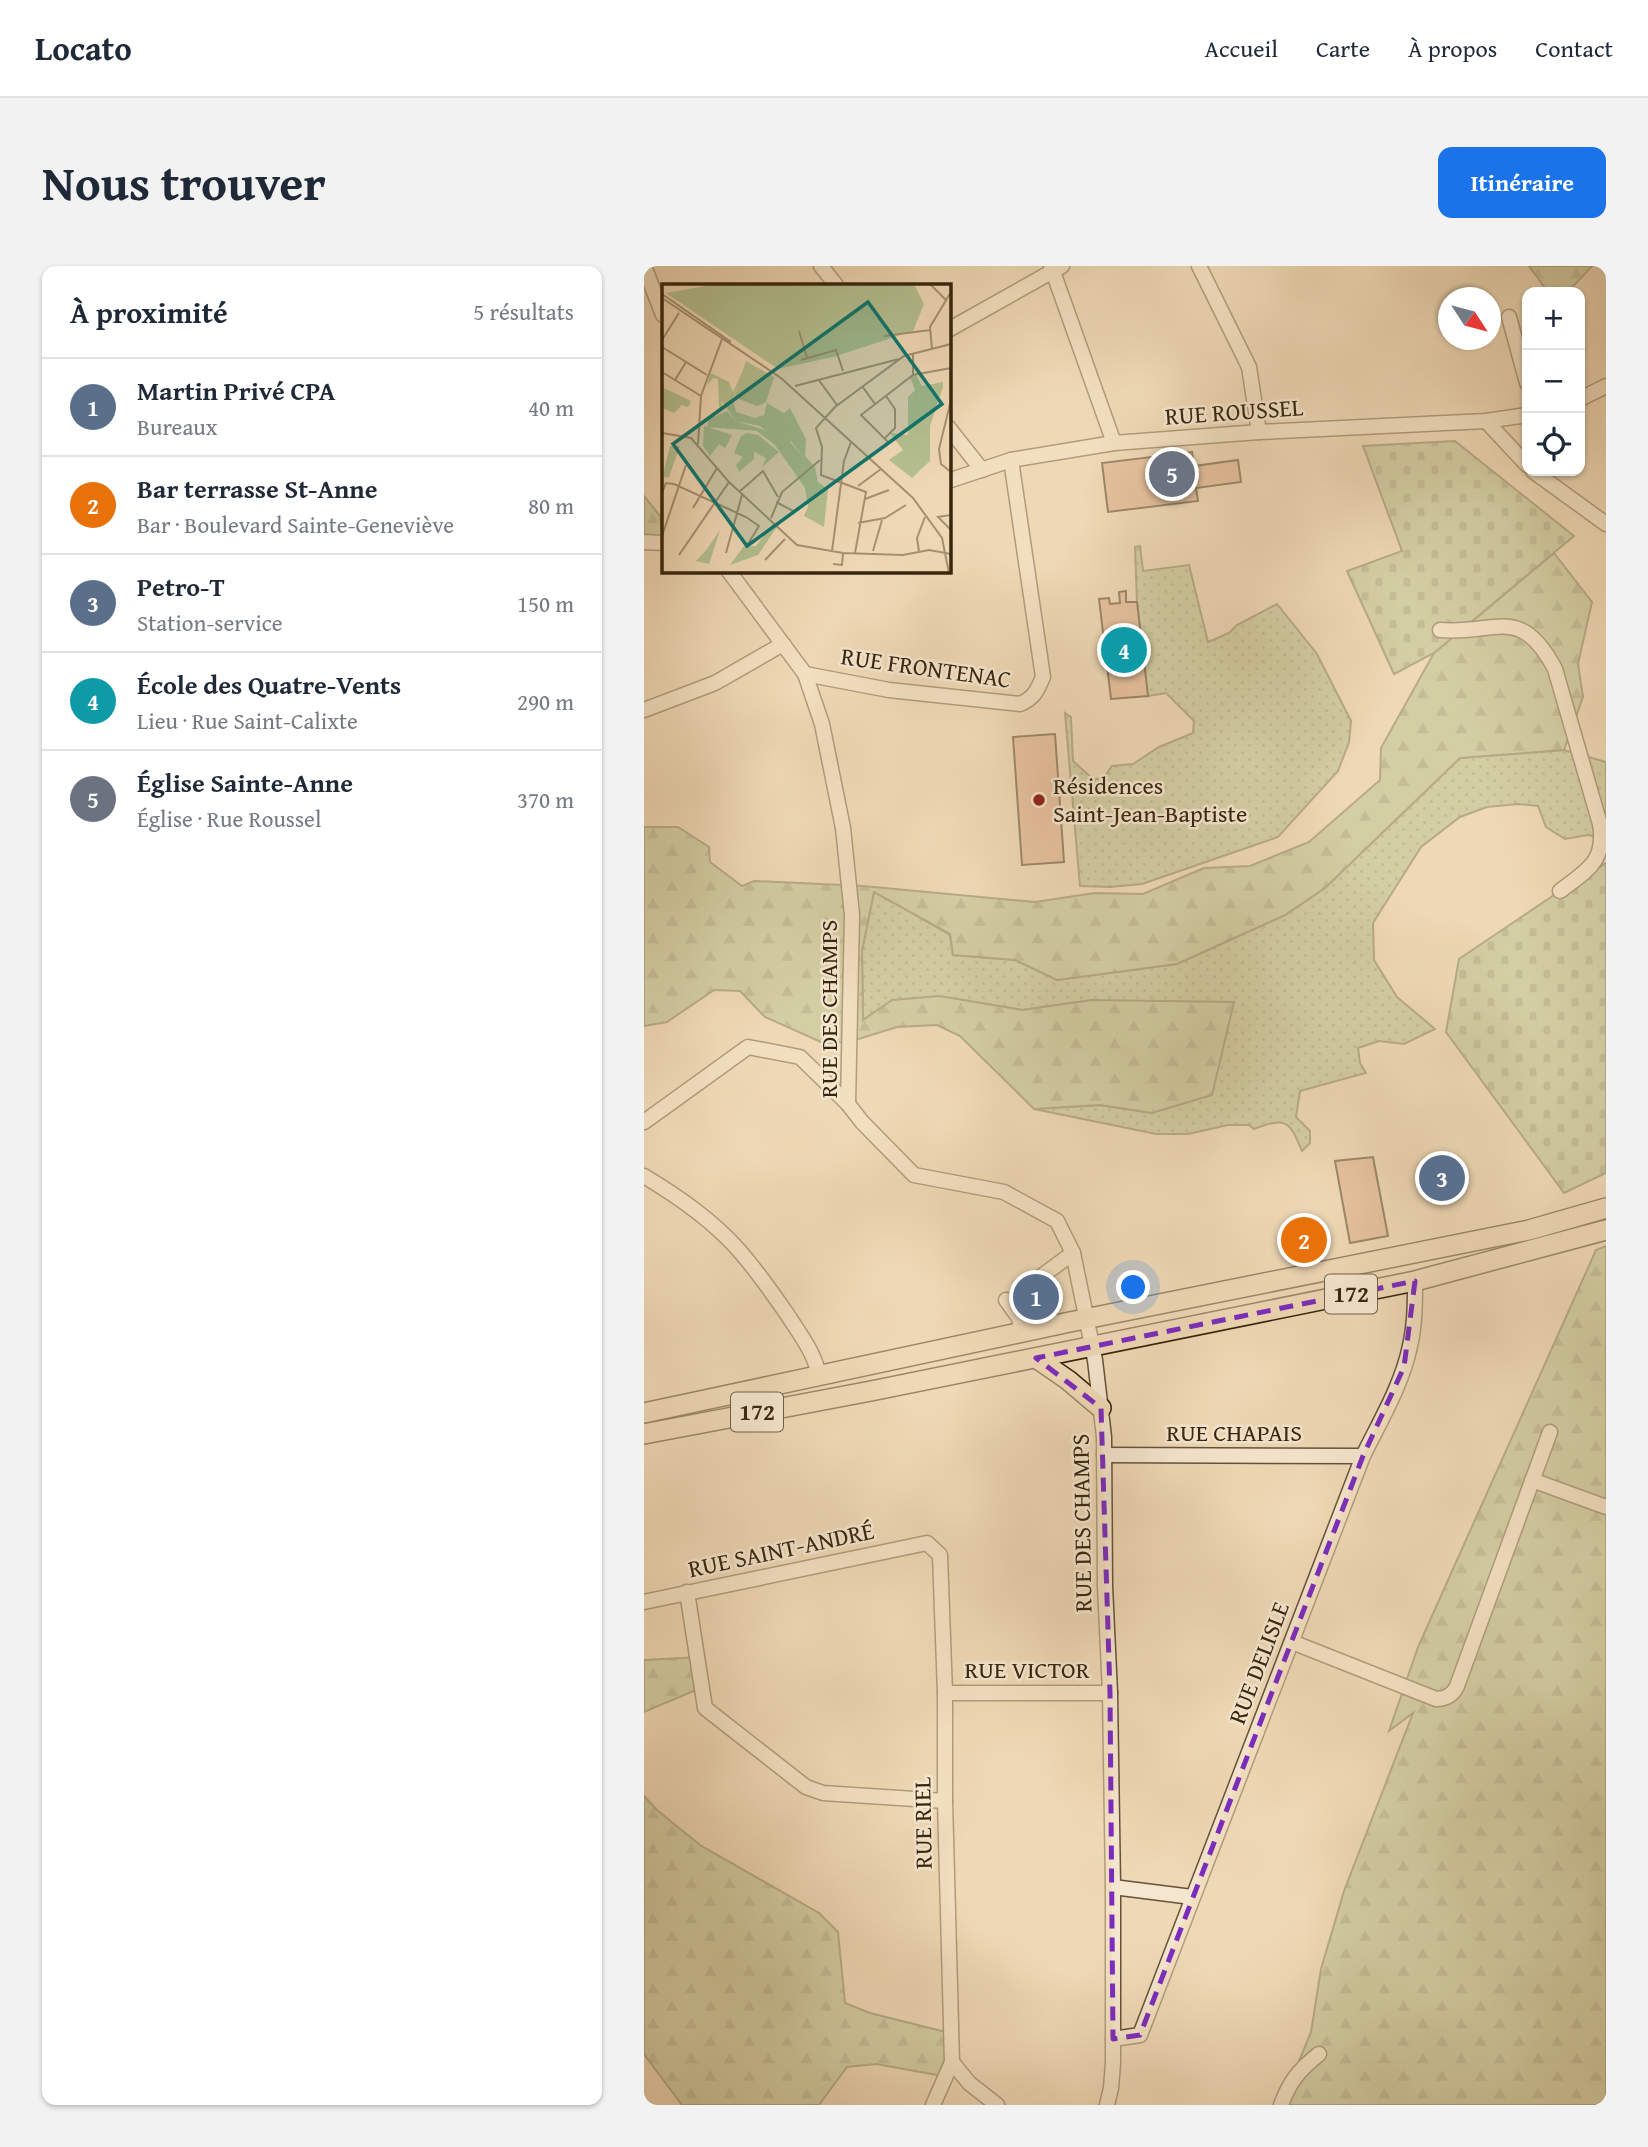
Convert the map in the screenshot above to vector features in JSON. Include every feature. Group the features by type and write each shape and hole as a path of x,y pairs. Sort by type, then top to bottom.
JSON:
{"main road":[{"name":"172","path":"644,1413 1022,1332 1529,1230 1606,1208"},
{"name":"172","path":"644,1434 1415,1281 1606,1230"},
{"path":"1036,1358 1101,1408"}],"street":[{"path":"645,266 662,312"},
{"path":"821,266 835,284"},
{"path":"1199,266 1249,367 1259,432"},
{"path":"950,329 1055,268 1114,443"},
{"path":"1508,317 1522,366"},
{"path":"1585,396 1606,386"},
{"name":"RUE ROUSSEL","path":"950,480 1011,460 1114,443 1259,432 1486,421 1522,416"},
{"path":"1486,421 1522,460"},
{"path":"950,430 982,470"},
{"name":"RUE FRONTENAC","path":"806,674 889,690 1020,704 1037,693 1043,677 1011,460"},
{"path":"1540,476 1606,524"},
{"path":"644,542 662,543"},
{"name":"RUE DES CHAMPS","path":"729,572 806,674 827,750 843,828 852,937 848,1104 914,1175 1004,1192 1057,1221 1073,1253 1093,1345 1104,1455 1113,1887 1113,2039 1111,2088 1107,2105"},
{"path":"1440,630 1460,632 1504,625 1523,631 1546,652 1555,669 1603,839 1601,852 1590,868 1560,891"},
{"path":"644,710 715,683 783,644"},
{"path":"644,1122 748,1047 800,1057 848,1104"},
{"path":"644,1176 703,1217 733,1244 765,1283 801,1336 815,1360 819,1376"},
{"path":"1039,1278 1073,1253"},
{"name":"RUE DELISLE","path":"1113,2039 1140,2035 1363,1456 1397,1386 1410,1347 1415,1317 1415,1281"},
{"path":"1006,1300 1019,1318 1022,1332"},
{"path":"1292,1642 1436,1699 1451,1695 1457,1686 1550,1432"},
{"name":"RUE CHAPAIS","path":"1104,1455 1363,1456"},
{"path":"1532,1480 1606,1507"},
{"name":"RUE SAINT-ANDRÉ","path":"644,1602 927,1543"},
{"name":"RUE RIEL","path":"927,1543 940,1555 942,1564 944,1801 952,2062 933,2105"},
{"path":"687,1592 705,1707 806,1787 823,1793 944,1801"},
{"name":"RUE VICTOR","path":"945,1693 1110,1693"},
{"path":"1113,1887 1192,1897"},
{"path":"1281,2105 1288,2086 1301,2068 1319,2054"},
{"path":"952,2062 970,2083 997,2105"}],"highlighted area":[{"path":"1415,1281 1404,1367 1363,1456 1140,2035 1113,2039 1110,1693 1101,1408 1036,1358"}],"green space":[{"path":"1529,266 1592,266 1573,287 1544,287"},
{"path":"1455,441 1574,536 1434,653 1394,674 1347,571 1402,551 1363,446"},
{"path":"644,496 660,516 662,541 644,541"},
{"path":"1140,546 1143,571 1189,565 1208,642 1229,633 1237,625 1277,604 1317,654 1351,721 1349,742 1338,771 1278,837 1142,884 1080,886 1065,713 1071,717 1073,761 1094,780 1105,776 1112,766 1133,764 1159,747 1193,733 1194,721 1166,693 1148,696 1137,602 1135,547"},
{"path":"1554,553 1592,602 1578,664 1583,697 1564,750 1460,758 1325,888 1285,915 1177,964 1057,980 1015,960 953,955 950,934 874,892 862,951 863,1020 892,1000 939,996 1022,1010 1092,1000 1234,1002 1212,1095 1152,1113 1100,1105 1034,1109 960,1036 937,1025 897,1027 849,1042 823,1043 765,1017 740,991 714,990 667,1022 644,1026 644,827 678,827 709,847 710,862 742,886 754,881 863,886 1035,902 1095,893 1143,894 1204,868 1250,866 1309,842 1380,780 1381,748 1434,653"},
{"path":"1564,750 1606,762 1606,839 1588,835 1565,839 1546,827 1538,806 1518,804 1487,807 1460,817 1421,847 1373,923 1374,960 1397,997 1435,1029 1404,1044 1379,1041 1358,1048 1360,1063 1366,1073 1300,1091 1296,1117 1310,1131 1310,1143 1302,1151 1290,1127 1280,1123 1254,1129 1249,1125 1228,1125 1188,1134 1156,1134 1034,1109 1100,1105 1152,1113 1092,1000 1022,1010 939,996 863,1021 862,951 874,891 950,935 953,955 1015,960 1057,980 1177,964 1285,915 1325,888 1460,758"},
{"path":"1606,863 1606,1173 1564,1193 1446,1032 1459,959"},
{"path":"1606,1246 1606,2105 1281,2105 1311,2032 1321,1969 1344,1891 1413,1713 1389,1731 1418,1647 1596,1250"},
{"path":"700,1657 703,1687 644,1712 644,1660"},
{"path":"644,1796 700,1845 819,1913 838,1932 845,2003 870,2013 950,2033 943,2076 876,2064 847,2067 819,2105 682,2105 644,2054"}],"building":[{"path":"1192,452 1194,466 1238,460 1241,482 1196,488 1198,501 1108,512 1102,463"},
{"path":"1126,591 1126,602 1137,602 1148,696 1111,699 1099,599 1109,598 1110,604 1120,603 1119,592"},
{"name":"Résidences Saint-Jean-Baptiste","path":"1055,734 1064,862 1022,865 1013,737"},
{"path":"1373,1157 1388,1236 1350,1243 1335,1161"},
{"path":"1458,1160 1465,1188 1425,1197 1421,1168"},
{"path":"1035,1280 1047,1296 1025,1312 1014,1296"}],"place":[{"name":"Église Sainte-Anne","path":"1172,474"},
{"name":"École des Quatre-Vents","path":"1124,650"},
{"name":"Résidences Saint-Jean-Baptiste","path":"1039,800"},
{"name":"Petro-T","path":"1442,1178"},
{"name":"Bar terrasse St-Anne","path":"1304,1240"},
{"name":"Martin Privé CPA","path":"1036,1297"}]}
